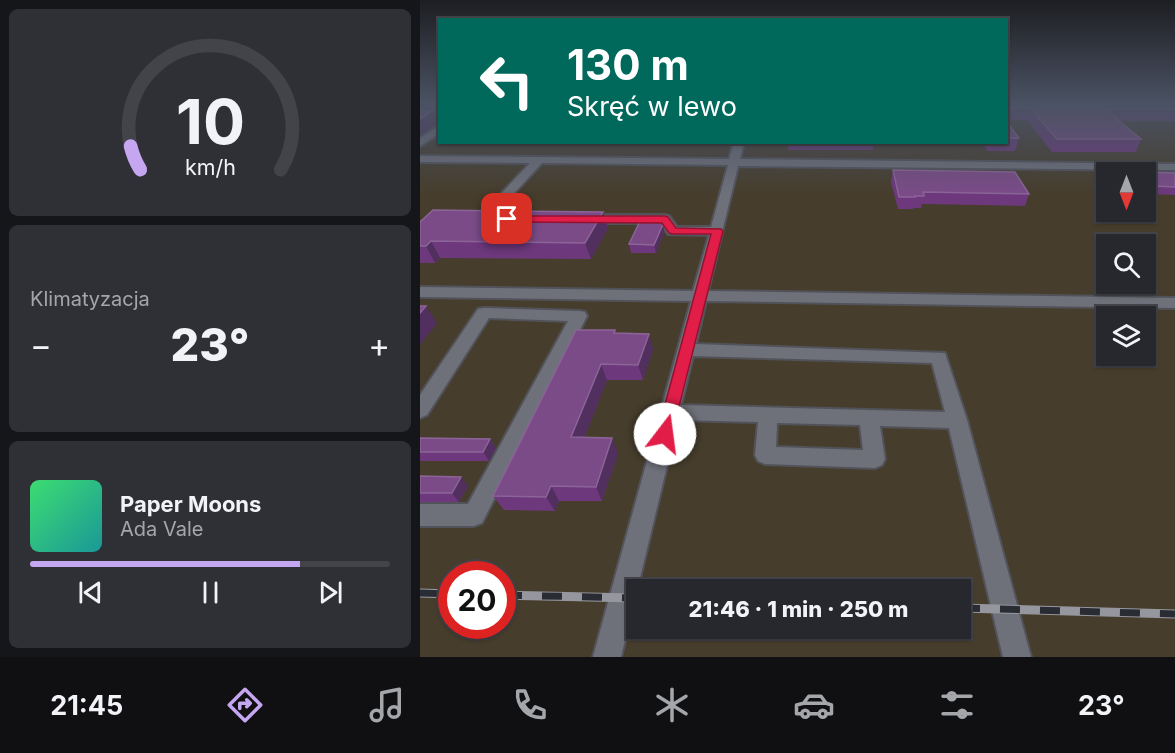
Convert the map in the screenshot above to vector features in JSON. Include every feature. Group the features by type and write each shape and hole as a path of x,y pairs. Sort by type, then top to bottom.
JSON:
{"lane":[{"path":"607,657 739,144"},
{"path":"420,159 1175,167"},
{"path":"507,219 484,219 538,161"},
{"path":"574,219 665,219 673,231 717,231"},
{"path":"420,292 1175,303"},
{"path":"420,410 484,313 579,316 474,515 420,515"},
{"path":"687,350 939,357 1017,657"},
{"path":"671,412 957,420"},
{"path":"768,414 765,455 875,459 869,417"}],"shaded area":[{"path":"420,134 438,134 438,144 1008,144 1008,134 1175,134 1175,657 420,657"}],"building":[{"path":"1008,134 1016,134 1019,138 1008,138"},
{"path":"1052,134 1135,134 1141,139 1057,139"},
{"path":"893,170 1015,172 1029,194 923,192 924,196 899,197"},
{"path":"1156,172 1175,173 1175,187 1156,186"},
{"path":"433,210 603,212 585,243 431,241 426,246 420,246 420,222"},
{"path":"642,217 658,217 663,224 654,245 629,244"},
{"path":"576,330 615,330 614,333 649,334 638,365 601,364 571,437 612,438 596,487 551,486 546,497 493,496"},
{"path":"420,438 490,439 483,452 420,452"},
{"path":"420,476 461,477 452,493 420,493"}],"railway":[{"path":"420,593 438,594"},
{"path":"516,595 626,598"},
{"path":"971,608 1175,614"}],"route":[{"path":"507,219 665,219 673,231 717,231 665,434"}]}
